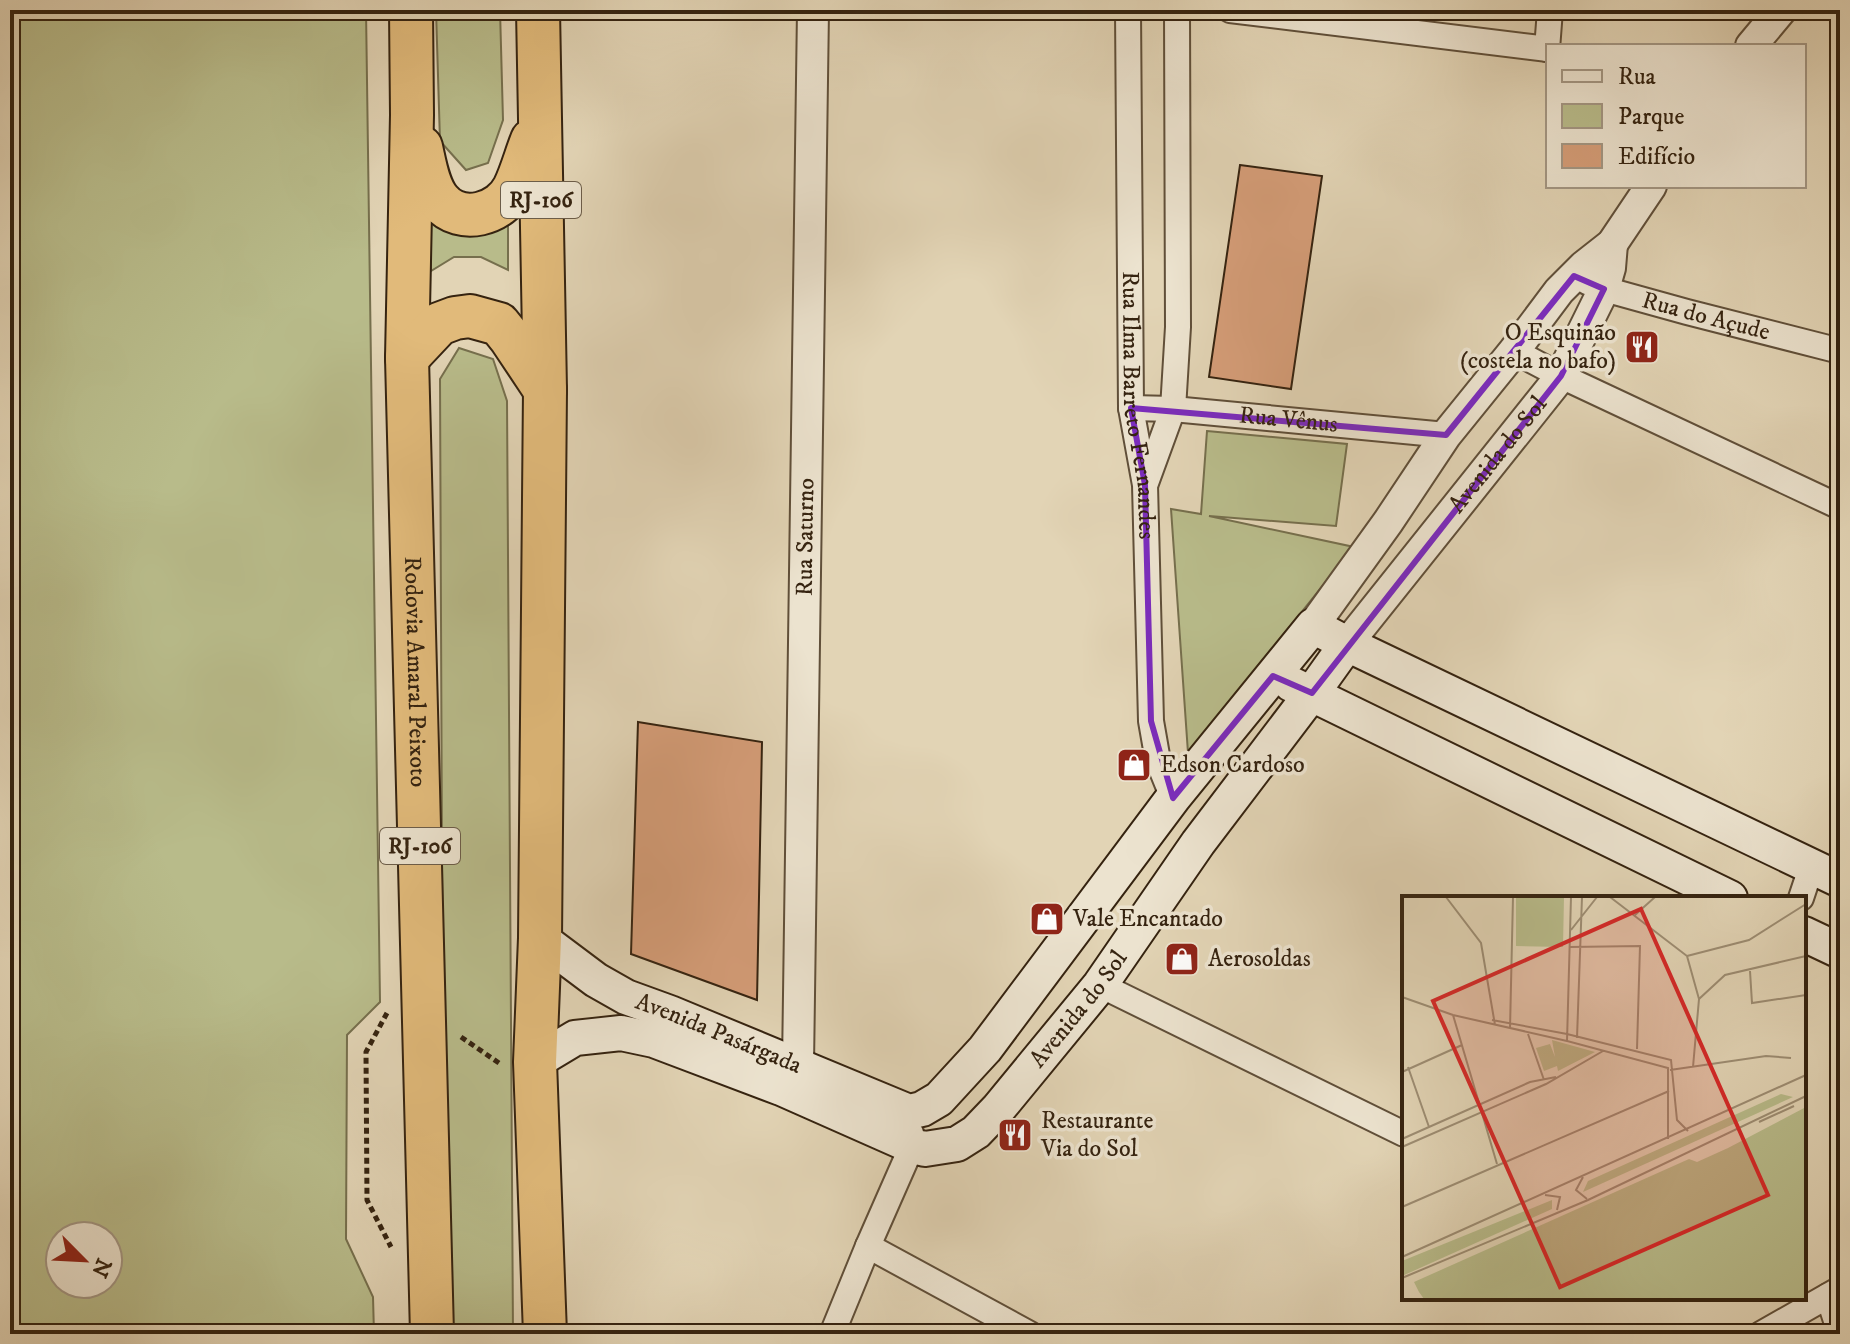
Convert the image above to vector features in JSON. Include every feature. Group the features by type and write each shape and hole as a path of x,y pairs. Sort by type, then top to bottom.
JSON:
{"highway":[{"name":"Rodovia Amaral Peixoto","path":"411,10 407,358 432,1334"},
{"name":"RJ-106","path":"538,10 545,390 536,1075 545,1334"},
{"path":"412,115 434,192 441,203 461,213 475,215 485,214 505,201 514,187 540,119"},
{"path":"407,358 439,324 470,316 485,319 499,324 545,390"}],"main road":[{"path":"1313,626 1826,872"},
{"name":"Avenida do Sol","path":"909,1112 922,1109 939,1099 985,1049 1173,798 1313,626"},
{"name":"Avenida do Sol","path":"912,1146 925,1149 957,1144 976,1132 1022,1081 1100,985 1198,843 1347,644"},
{"path":"1273,676 1726,896"},
{"path":"1806,935 1840,951"},
{"name":"Avenida Pasárgada","path":"540,938 596,980 626,997 909,1112"},
{"name":"Avenida Pasárgada","path":"536,1075 559,1046 575,1038 621,1033 643,1038 781,1088 912,1146"}],"street":[{"name":"Rua Saturno","path":"798,1065 813,10"},
{"name":"Rua Ilma Barreto Fernandes","path":"1128,10 1131,408 1145,485 1151,721 1158,761 1173,798"},
{"name":"Rua Ilma Barreto Fernandes","path":"1145,485 1173,409 1178,327 1177,10"},
{"path":"1230,10 1546,49"},
{"path":"1547,44 1550,10"},
{"path":"1753,44 1781,10"},
{"path":"1612,244 1650,188"},
{"name":"Avenida do Sol","path":"1313,626 1446,435 1559,291 1612,244"},
{"name":"Avenida do Sol","path":"1347,644 1561,376 1604,289 1612,244"},
{"name":"Rua do Açude","path":"1574,276 1604,289 1840,351"},
{"path":"1514,351 1840,507"},
{"name":"Rua Vênus","path":"1131,408 1173,409 1446,435"},
{"path":"1803,896 1826,872"},
{"path":"1100,985 1402,1133"},
{"path":"832,1334 912,1146 909,1112"},
{"path":"868,1246 1030,1334"},
{"path":"1761,1334 1834,1293 1840,1333"}],"path":[{"path":"425,1012 536,1075"}],"highlighted area":[{"path":"1574,276 1604,289 1561,376 1312,693 1273,676 1173,798 1151,721 1145,485 1131,408 1446,435"}],"green space":[{"path":"10,10 366,10 380,1002 347,1035 346,1239 373,1297 374,1334 10,1334"},
{"path":"436,10 500,10 503,120 488,163 466,170 440,141"},
{"path":"431,214 508,218 508,270 481,257 454,257 431,271"},
{"path":"459,348 493,359 507,401 513,1334 444,1334 440,379"},
{"path":"1207,431 1347,444 1336,526 1209,516 1354,547 1188,753 1171,509 1201,514"}],"building":[{"path":"1240,165 1322,176 1291,389 1209,377"},
{"path":"638,722 762,742 757,1000 631,954"}],"place":[{"name":"O Esquinão (costela no bafo)","path":"1642,347"},
{"name":"Edson Cardoso","path":"1134,765"},
{"name":"Vale Encantado","path":"1047,919"},
{"name":"Aerosoldas","path":"1182,959"},
{"name":"Restaurante Via do Sol","path":"1015,1135"}]}
